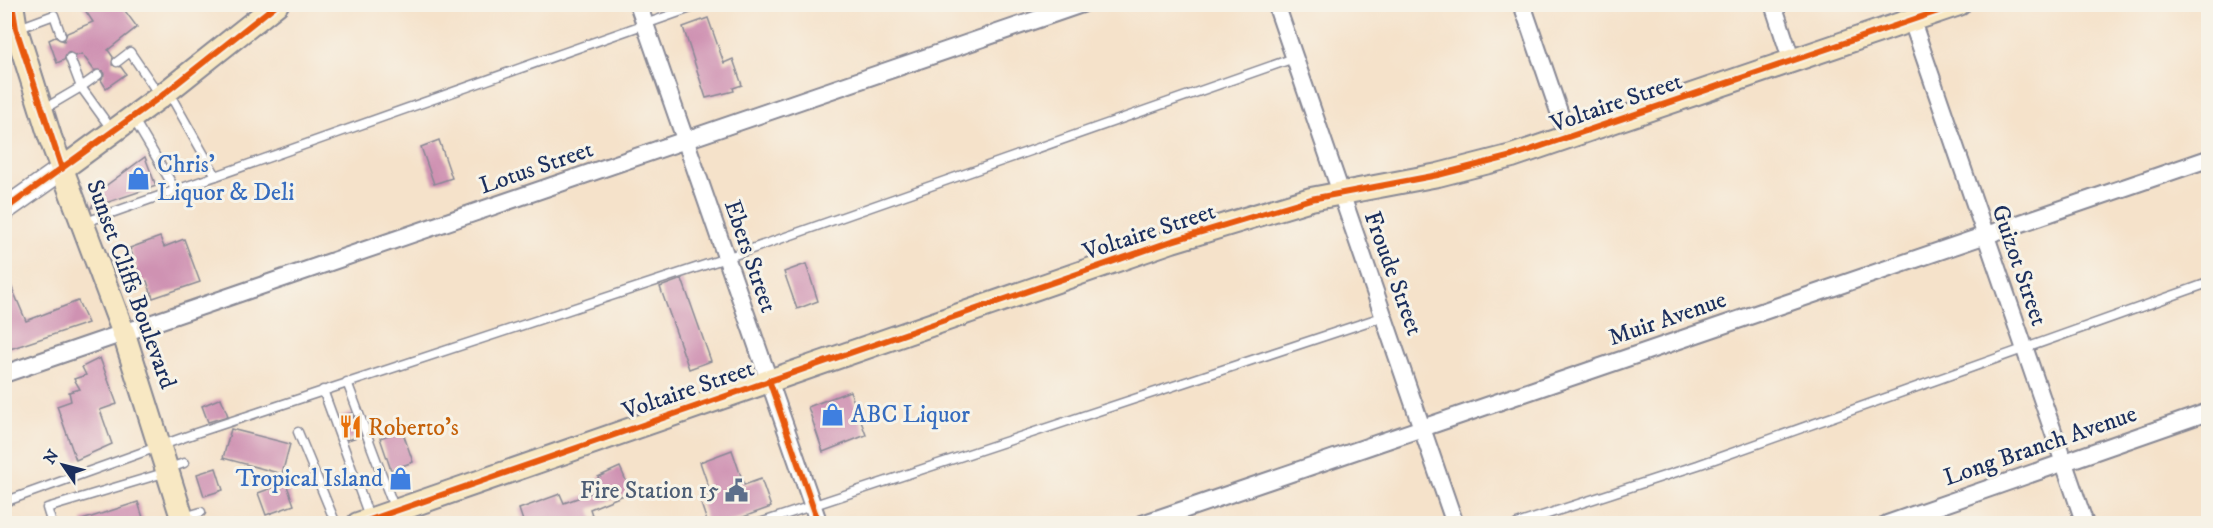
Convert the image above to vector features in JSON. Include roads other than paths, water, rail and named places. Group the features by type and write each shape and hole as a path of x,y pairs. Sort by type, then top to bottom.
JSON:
{"main road":[{"name":"Sunset Cliffs Boulevard","path":"12,4 10,22 124,334 159,445 173,468 189,518"},
{"path":"62,169 164,94 277,4"},
{"name":"Voltaire Street","path":"364,521 1172,241 1339,193 1476,166 1568,138 1959,4"}],"street":[{"name":"Ebers Street","path":"638,4 819,524"},
{"name":"Lotus Street","path":"4,374 1082,4"},
{"name":"Froude Street","path":"1276,4 1339,193 1385,316 1455,524"},
{"path":"1522,4 1568,138"},
{"path":"1773,4 1792,62"},
{"name":"Guizot Street","path":"1912,21 2085,524"},
{"name":"Muir Avenue","path":"1142,524 2208,159"},
{"path":"4,210 62,169"},
{"name":"Long Branch Avenue","path":"1887,524 2208,412"}],"lane":[{"path":"83,223 702,4"},
{"path":"10,22 54,15 61,35"},
{"path":"117,62 130,52 164,94 216,176"},
{"path":"70,58 81,87 113,132"},
{"path":"4,502 159,445 197,437 323,390 726,258 1294,58"},
{"path":"42,110 98,75"},
{"path":"133,117 176,189"},
{"path":"1517,524 1698,465 2208,284"},
{"path":"757,524 1385,316"},
{"path":"347,382 395,511"},
{"path":"323,390 364,521"},
{"path":"298,432 336,524"},
{"path":"52,524 47,508 173,468"}],"place":[{"name":"Chris' Liquor & Deli","path":"139,178"},
{"name":"ABC Liquor","path":"833,414"},
{"name":"Roberto's","path":"350,427"},
{"name":"Tropical Island","path":"401,478"},
{"name":"Fire Station 15","path":"737,490"}]}
